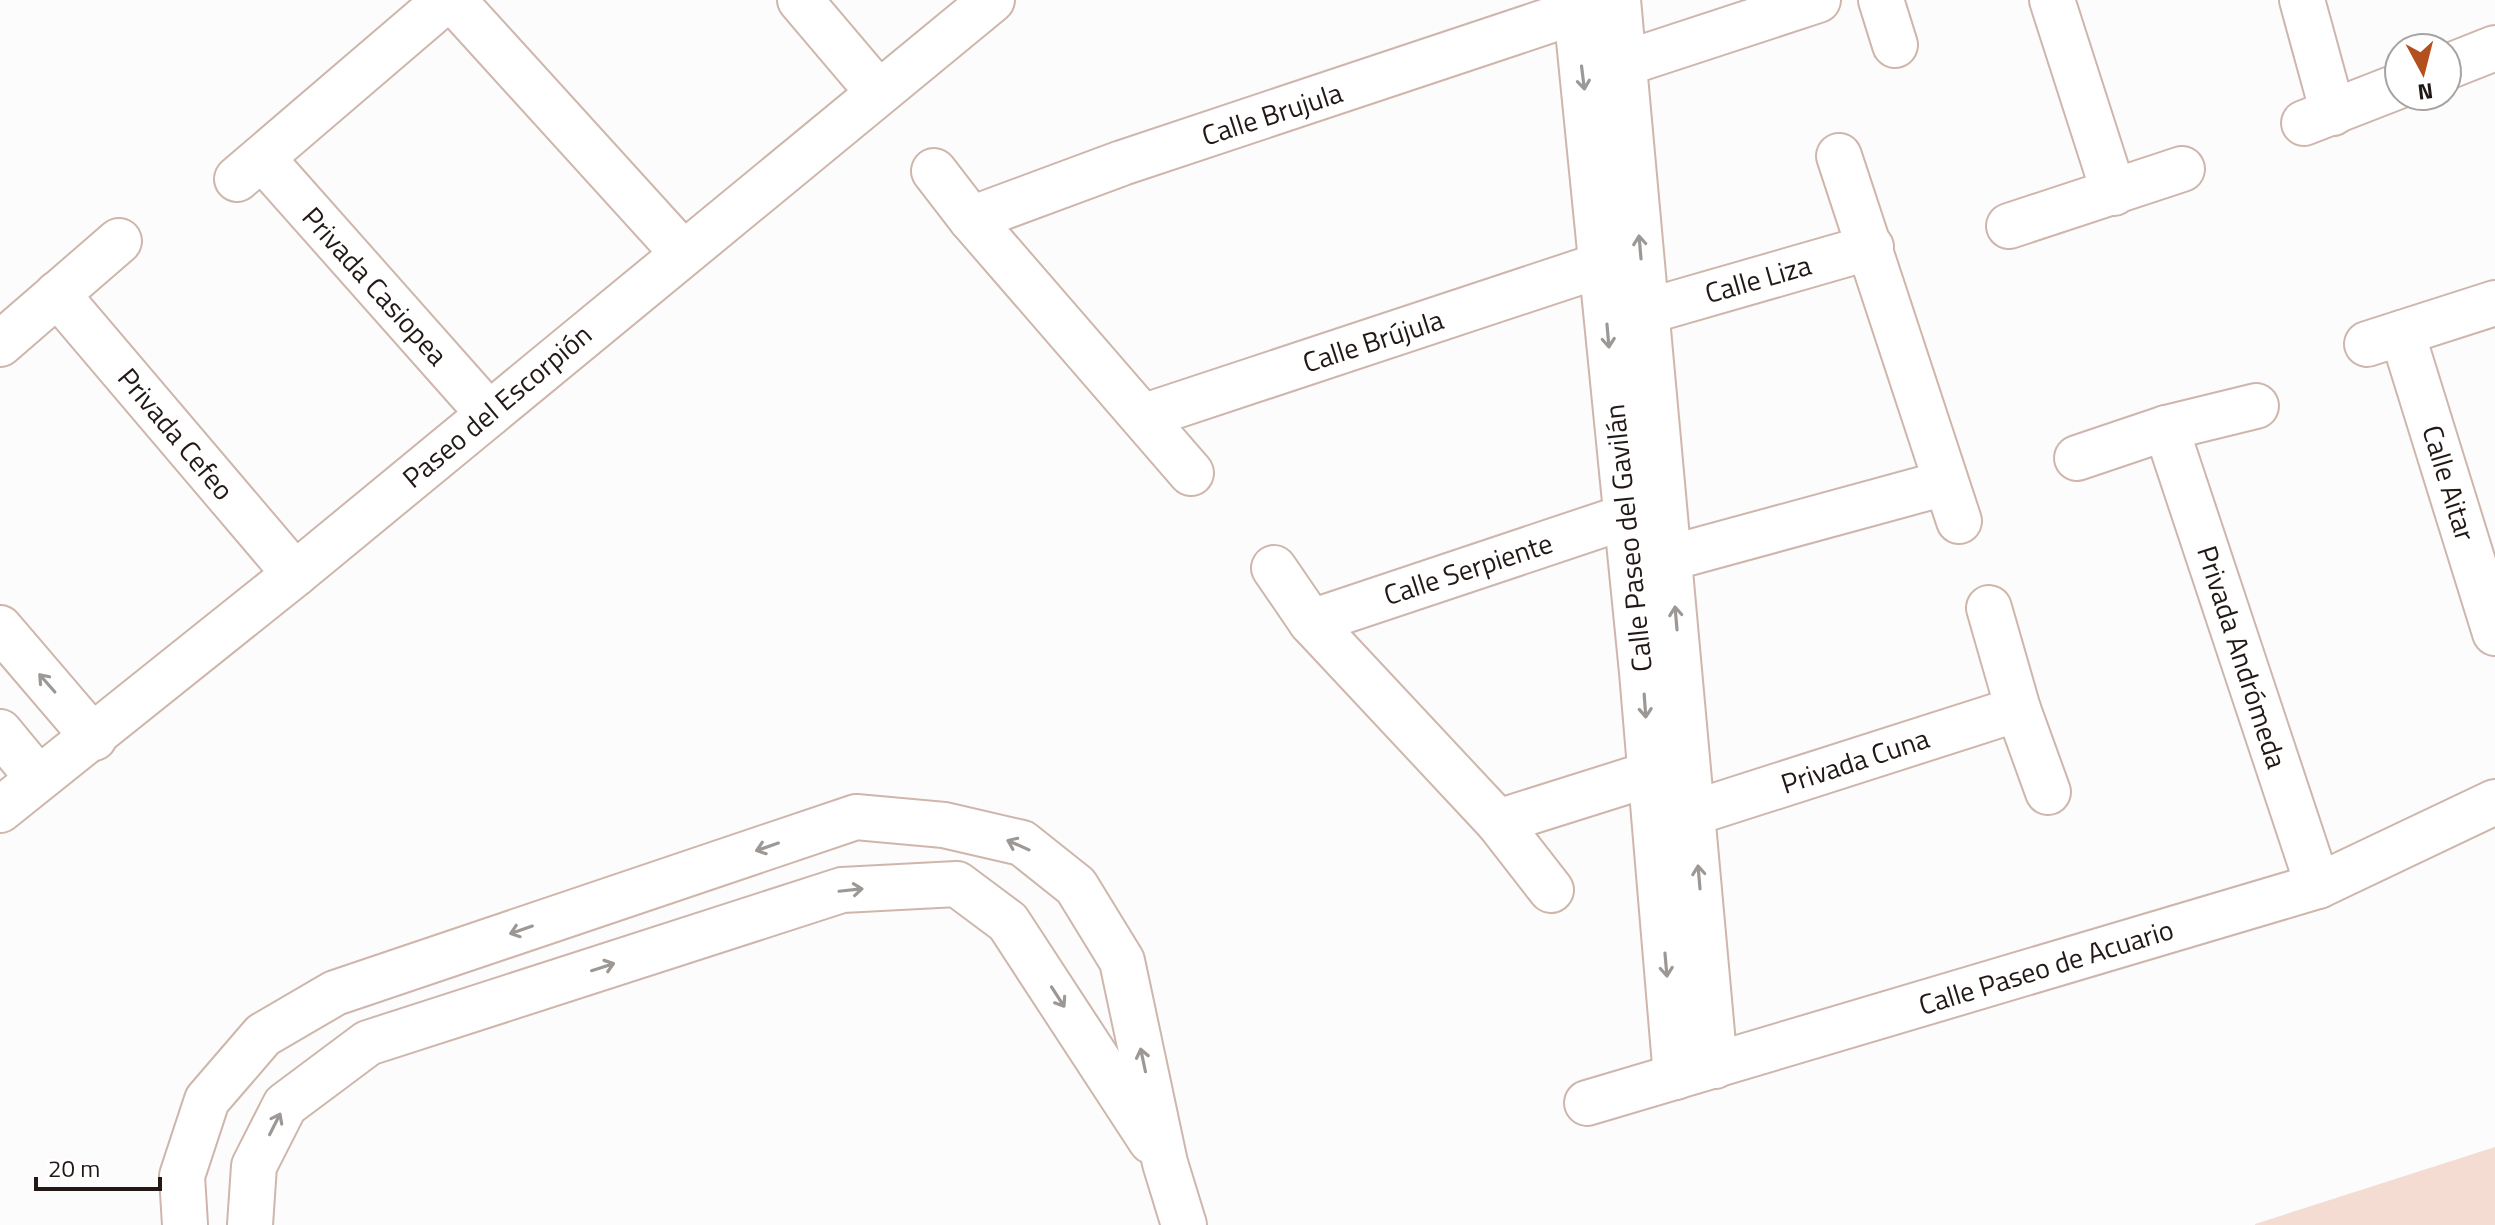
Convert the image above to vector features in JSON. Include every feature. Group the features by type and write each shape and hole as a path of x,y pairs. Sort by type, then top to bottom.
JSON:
{"street":[{"name":"Privada Casiopea","path":"446,0 249,168 489,414"},
{"path":"453,0 682,252"},
{"path":"800,0 878,92"},
{"name":"Paseo del Escorpión","path":"0,810 94,738 295,574 682,252 992,0"},
{"name":"Calle Paseo del Gavilán","path":"1618,0 1645,312 1650,774 1696,1072"},
{"path":"1623,64 1818,0"},
{"path":"1881,0 1895,45"},
{"path":"2052,0 2114,193"},
{"path":"2302,0 2318,118 2383,92"},
{"name":"Calle Paseo del Gavilán","path":"1575,6 1625,517 1650,561 1693,813 1696,1072"},
{"name":"Calle Brujula","path":"971,219 1122,163 1575,6"},
{"path":"2463,61 2495,48"},
{"path":"1650,561 1952,502 1839,156"},
{"path":"2009,226 2182,169"},
{"path":"934,171 971,219 1145,416 1191,473"},
{"path":"0,344 119,241"},
{"name":"Calle Liza","path":"1645,312 1871,247"},
{"name":"Calle Brújula","path":"1145,416 1601,265"},
{"name":"Privada Cefeo","path":"57,294 295,574"},
{"name":"Calle Aitar","path":"2495,303 2384,338 2495,633"},
{"path":"2077,458 2166,428 2256,406"},
{"name":"Privada Andrómeda","path":"2166,428 2318,886"},
{"name":"Calle Serpiente","path":"1311,622 1625,517"},
{"path":"1274,568 1311,622 1498,822 1551,890"},
{"path":"1989,608 2018,709 2048,792"},
{"path":"0,628 94,738"},
{"name":"Privada Cuna","path":"1693,813 2018,709"},
{"path":"0,732 38,778"},
{"path":"1498,822 1650,774"},
{"name":"Calle Paseo de Acuario","path":"1587,1103 2318,886 2495,802"},
{"path":"185,1225 182,1176 207,1100 263,1035 335,993 856,817 944,825 1022,843 1076,886 1122,961 1165,1163 1184,1225"},
{"path":"250,1225 254,1166 285,1105 368,1043 842,890 957,884 1008,922 1165,1163"}],"building":[{"path":"2495,1147 2495,1225 2255,1225 2255,1224"}]}
